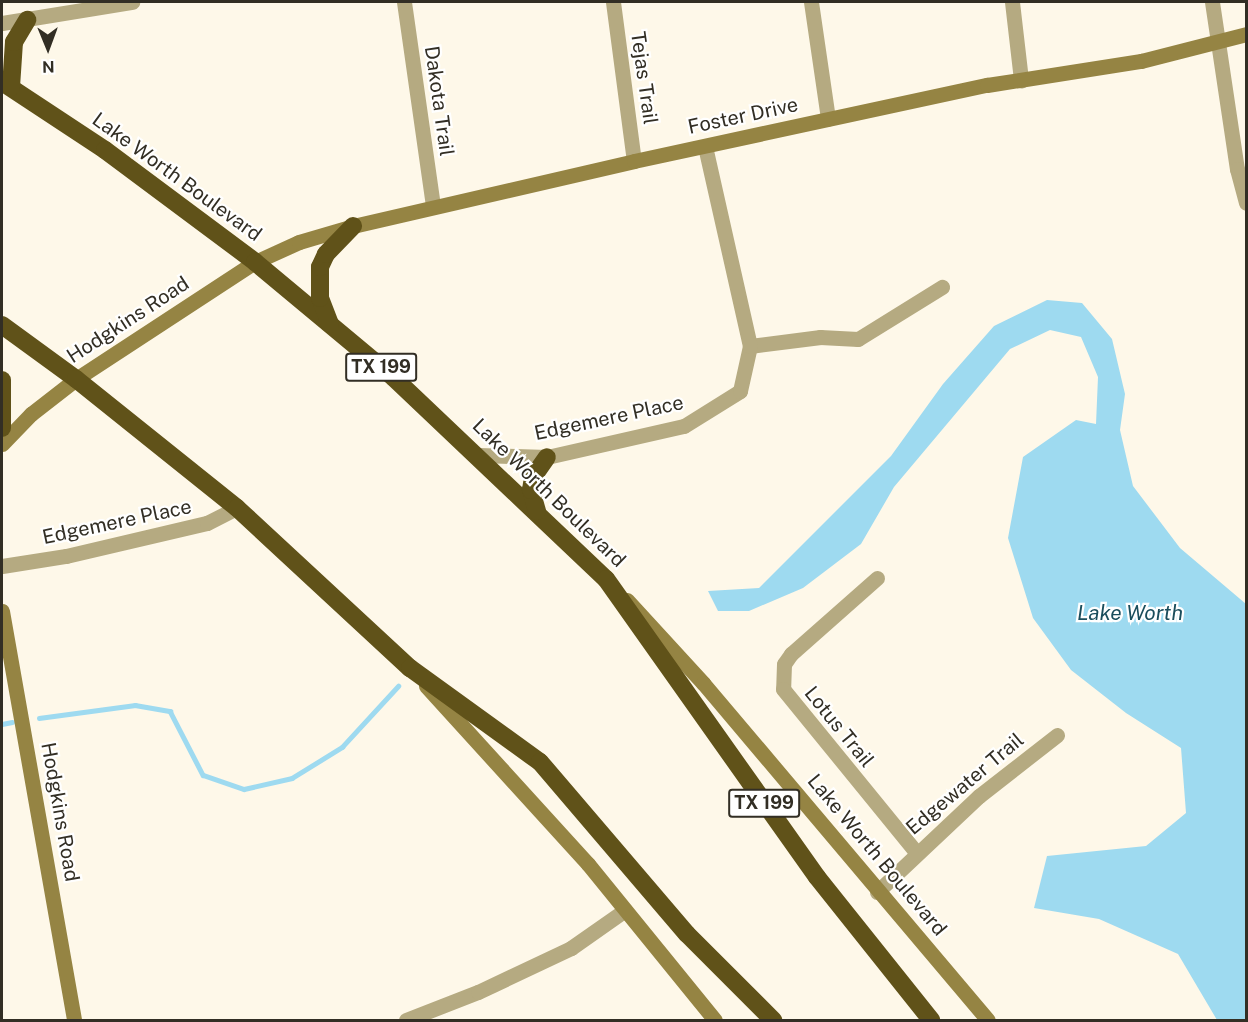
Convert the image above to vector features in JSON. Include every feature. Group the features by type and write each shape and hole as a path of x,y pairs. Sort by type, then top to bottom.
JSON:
{"highway":[{"path":"6,85 14,42 27,20"},
{"name":"Lake Worth Boulevard","path":"6,85 105,150 255,262 479,455 606,579"},
{"path":"331,326 320,298 320,267 326,254 353,226"},
{"path":"2,325 76,379 237,508 410,668 540,762 687,934 773,1020"},
{"path":"2,380 2,428"},
{"path":"537,511 531,490 533,477 547,457"},
{"name":"TX 199","path":"606,579 817,877 931,1020"}],"street":[{"path":"2,23 124,2"},
{"name":"Dakota Trail","path":"404,2 434,207"},
{"name":"Tejas Trail","path":"613,2 634,161"},
{"path":"811,2 828,119"},
{"path":"1012,2 1021,80"},
{"path":"1212,2 1237,169 1246,203"},
{"name":"Foster Drive","path":"255,262 299,242 353,226 434,207 828,119 1021,80 1141,61 1246,34"},
{"name":"Edgemere Place","path":"479,455 547,457 698,420 740,391 750,346 705,147"},
{"name":"Hodgkins Road","path":"2,444 31,414 76,379 255,262"},
{"path":"750,346 820,337 858,339 942,287"},
{"name":"Edgemere Place","path":"2,566 66,556 207,524 237,508"},
{"name":"Lotus Trail","path":"876,578 791,654 784,664 783,689 916,852"},
{"name":"Lake Worth Boulevard","path":"606,579 703,683 877,892 988,1020"},
{"name":"Hodgkins Road","path":"2,611 74,1020"},
{"path":"410,668 517,784 715,1020"},
{"name":"Edgewater Trail","path":"877,892 916,852 1057,735"},
{"path":"406,1020 478,992 571,948 625,910"}],"water":[{"name":"Lake Worth","path":"1047,300 1082,303 1112,339 1125,394 1120,430 1133,486 1180,548 1246,604 1246,1020 1217,1020 1178,954 1099,919 1034,908 1047,856 1146,846 1186,813 1181,748 1126,713 1071,670 1033,618 1008,538 1023,457 1076,420 1096,424 1098,377 1081,337 1050,330 1010,349 894,487 861,544 803,588 749,611 718,611 708,591 759,588 891,456 943,384 994,326"}],"waterway":[{"path":"39,718 135,705 170,711 203,775 244,789 292,778 342,747 398,686"},
{"path":"2,724 12,722"}]}
